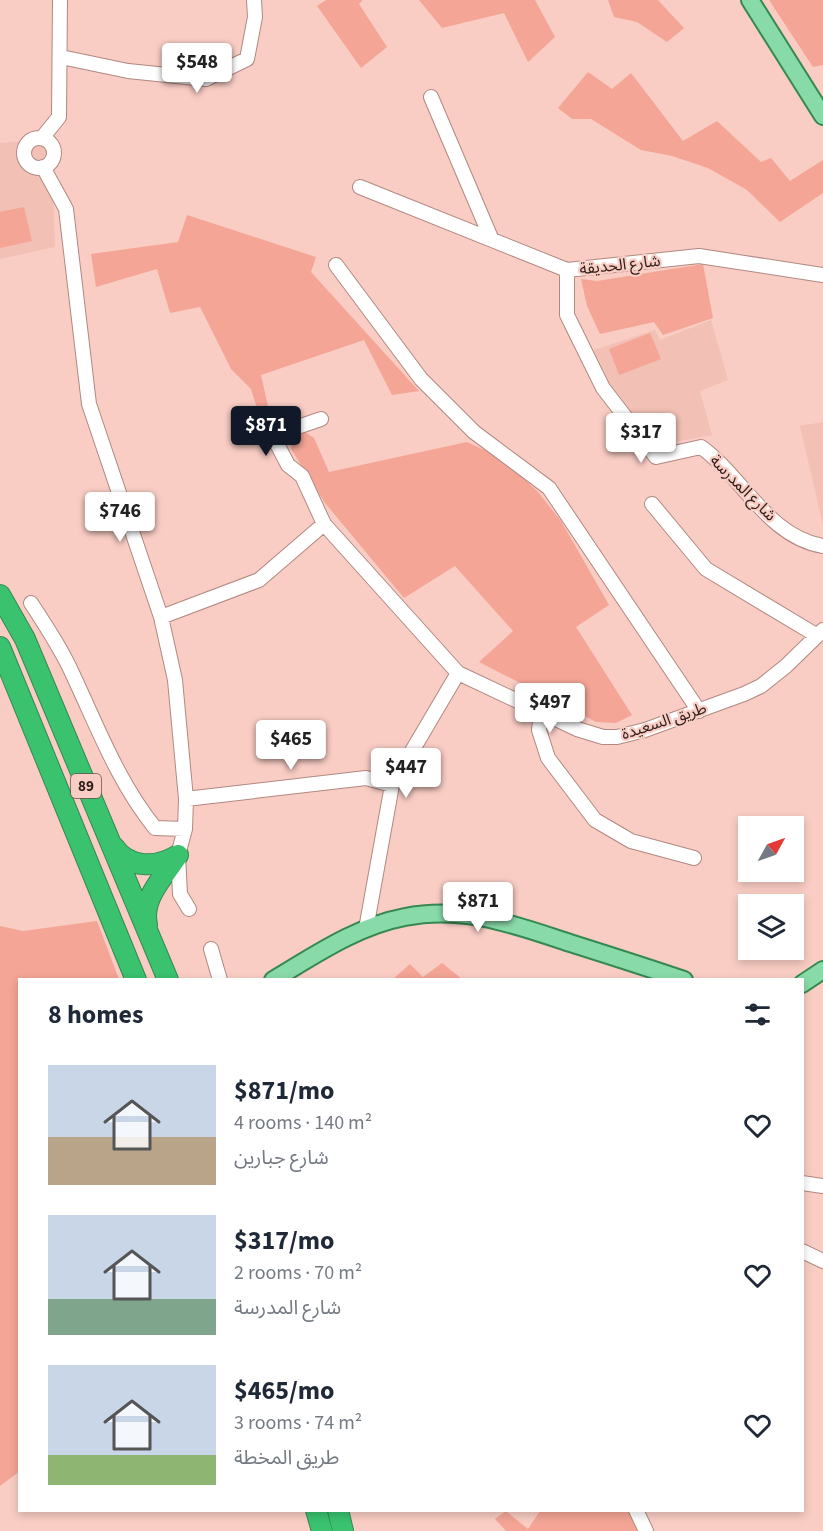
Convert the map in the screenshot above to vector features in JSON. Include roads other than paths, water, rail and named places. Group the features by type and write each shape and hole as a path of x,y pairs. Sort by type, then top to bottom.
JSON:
{"highway":[{"name":"89","path":"0,595 25,639 167,978"},
{"name":"89","path":"0,647 135,978"},
{"path":"108,839 119,855 137,864 152,865 168,861 178,855"},
{"path":"151,940 144,913 151,894 178,855"},
{"path":"317,1512 322,1531"},
{"path":"338,1512 343,1531"}],"main road":[{"path":"750,0 823,116"},
{"path":"276,978 343,938 404,917 436,912 496,918 678,978"},
{"path":"804,983 823,970"}],"street":[{"path":"42,138 53,150 51,160 43,167 37,167 28,163 24,151 32,140 42,138 59,117 60,0"},
{"path":"61,57 128,71 206,79 247,59 255,17 254,0"},
{"path":"431,97 491,238"},
{"path":"43,167 66,209 89,404 161,617 175,680 186,800 185,829 178,855 180,894 189,909"},
{"name":"شارع الحديقة","path":"360,187 567,270 699,256 823,275"},
{"path":"336,265 421,379 474,432 549,488 699,711"},
{"name":"شارع المدرسة","path":"567,270 567,315 603,388 656,457 701,447 714,457 757,505 798,540 823,546"},
{"name":"طريق السعيدة","path":"321,419 286,431 277,444 288,465 302,476 324,524 458,673 577,729 603,737 617,737 699,711 761,686 786,666 820,632"},
{"path":"652,504 706,568 718,578 820,632"},
{"path":"161,617 259,580 324,524"},
{"path":"31,603 73,673 117,771 141,811 155,828 185,829"},
{"path":"366,929 393,785 458,673"},
{"path":"541,712 539,730 548,758 596,820 632,841 694,858"},
{"path":"186,800 366,778 393,785"},
{"path":"210,949 219,978"},
{"path":"804,1183 823,1186"},
{"path":"804,1252 823,1261"},
{"path":"637,1512 646,1531"}]}
